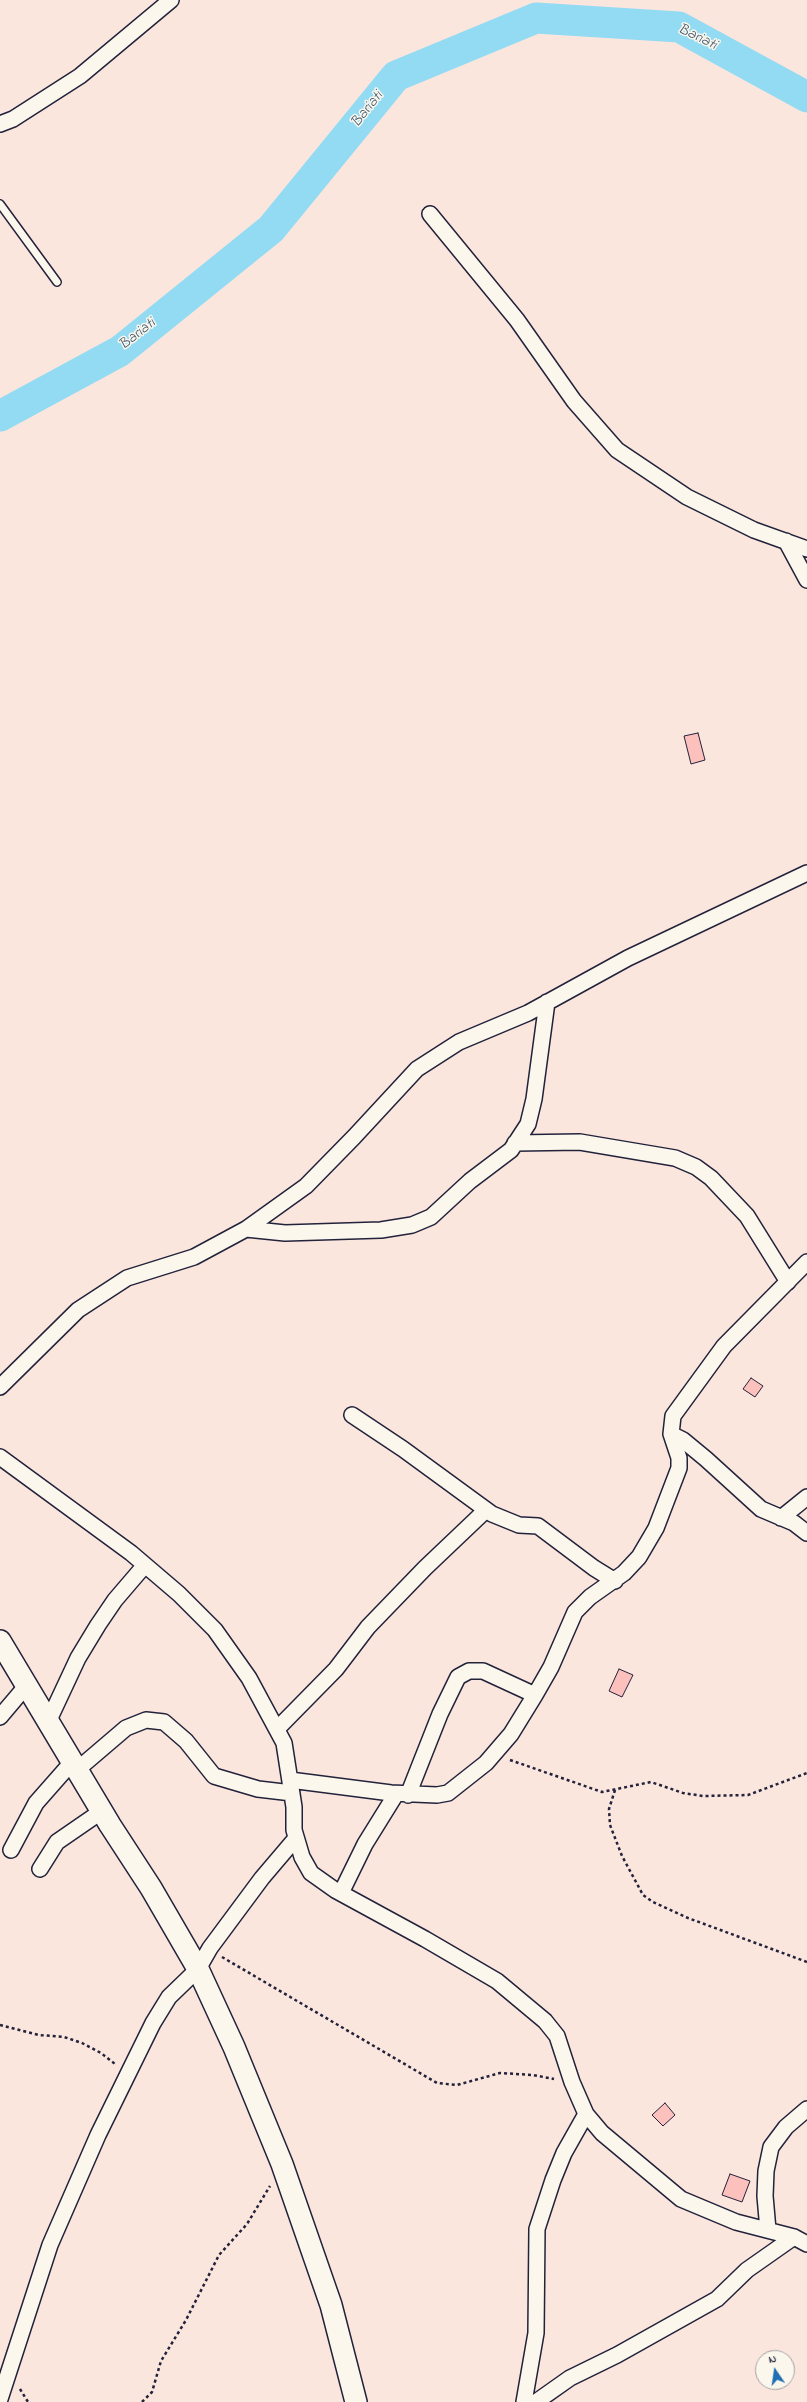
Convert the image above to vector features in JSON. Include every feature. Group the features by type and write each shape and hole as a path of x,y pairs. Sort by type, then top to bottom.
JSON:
{"street":[{"path":"0,124 13,119 80,76 171,0"},
{"path":"430,214 517,320 574,401 617,450 687,497 754,530 807,549"},
{"path":"786,541 807,580"},
{"path":"0,1387 78,1310 127,1278 194,1257 246,1229 306,1186 417,1069 460,1042 528,1013 628,958 807,873"},
{"path":"246,1229 314,1233 381,1230 412,1225 431,1217 470,1181 511,1150 528,1124 534,1099 547,1002"},
{"path":"515,1144 580,1142 675,1158 696,1167 711,1178 747,1216 788,1282"},
{"path":"11,1850 36,1803 75,1765 126,1728 146,1720 164,1722 186,1741 214,1776 258,1789 291,1786 402,1794 448,1793 473,1774 492,1756 511,1734 551,1667 575,1612 590,1597 615,1581 639,1557 656,1528 679,1468 679,1458 671,1434 673,1416 720,1352 807,1262"},
{"path":"352,1415 403,1449 486,1510 505,1521 519,1525 538,1526 577,1556 615,1581"},
{"path":"671,1434 683,1440 706,1458 761,1509 794,1523 807,1533"},
{"path":"0,1457 82,1515 145,1565 179,1594 215,1630 249,1678 284,1743 291,1786 296,1838 302,1857 311,1873 341,1893 413,1932 497,1981 545,2021 557,2036 572,2082 586,2114 602,2133 681,2199 736,2222 768,2230 801,2241"},
{"path":"781,1518 807,1497"},
{"path":"277,1729 336,1669 368,1627 486,1510"},
{"path":"48,1720 78,1658 94,1632 115,1600 145,1565"},
{"path":"0,1642 102,1811 152,1888 198,1968 234,2047 282,2164 331,2305 356,2402"},
{"path":"341,1893 365,1844 402,1794 458,1677 469,1671 484,1671 535,1695"},
{"path":"0,1717 27,1685"},
{"path":"40,1870 57,1842 102,1811"},
{"path":"0,2399 50,2245 126,2076 153,2023 169,1997 198,1968 210,1948 262,1878 296,1838"},
{"path":"768,2230 765,2196 766,2171 771,2147 786,2127 807,2109"},
{"path":"524,2402 536,2333 538,2229 564,2153 586,2114"},
{"path":"536,2402 570,2378 617,2355 717,2299 747,2270 801,2241"}],"lane":[{"path":"0,204 57,282"}],"path":[{"path":"492,1756 512,1761 602,1792 651,1782 683,1793 703,1796 748,1795 807,1773"},
{"path":"615,1790 609,1809 610,1825 622,1856 643,1894 653,1902 688,1918 807,1962"},
{"path":"210,1948 257,1979 437,2083 457,2085 500,2073 533,2075 572,2082"},
{"path":"0,2024 40,2035 64,2037 82,2043 101,2053 126,2076"},
{"path":"142,2402 152,2392 161,2361 186,2320 215,2262 260,2206 282,2164"}],"building":[{"path":"698,733 705,760 691,764 684,736"},
{"path":"751,1378 763,1386 755,1397 743,1389"},
{"path":"619,1669 633,1675 622,1697 609,1691"},
{"path":"665,2103 675,2115 663,2126 652,2115"},
{"path":"730,2174 750,2181 742,2202 722,2195"}],"waterway":[{"name":"Bariati","path":"0,416 120,351 271,229 396,76 536,18 679,27 807,97"}]}
